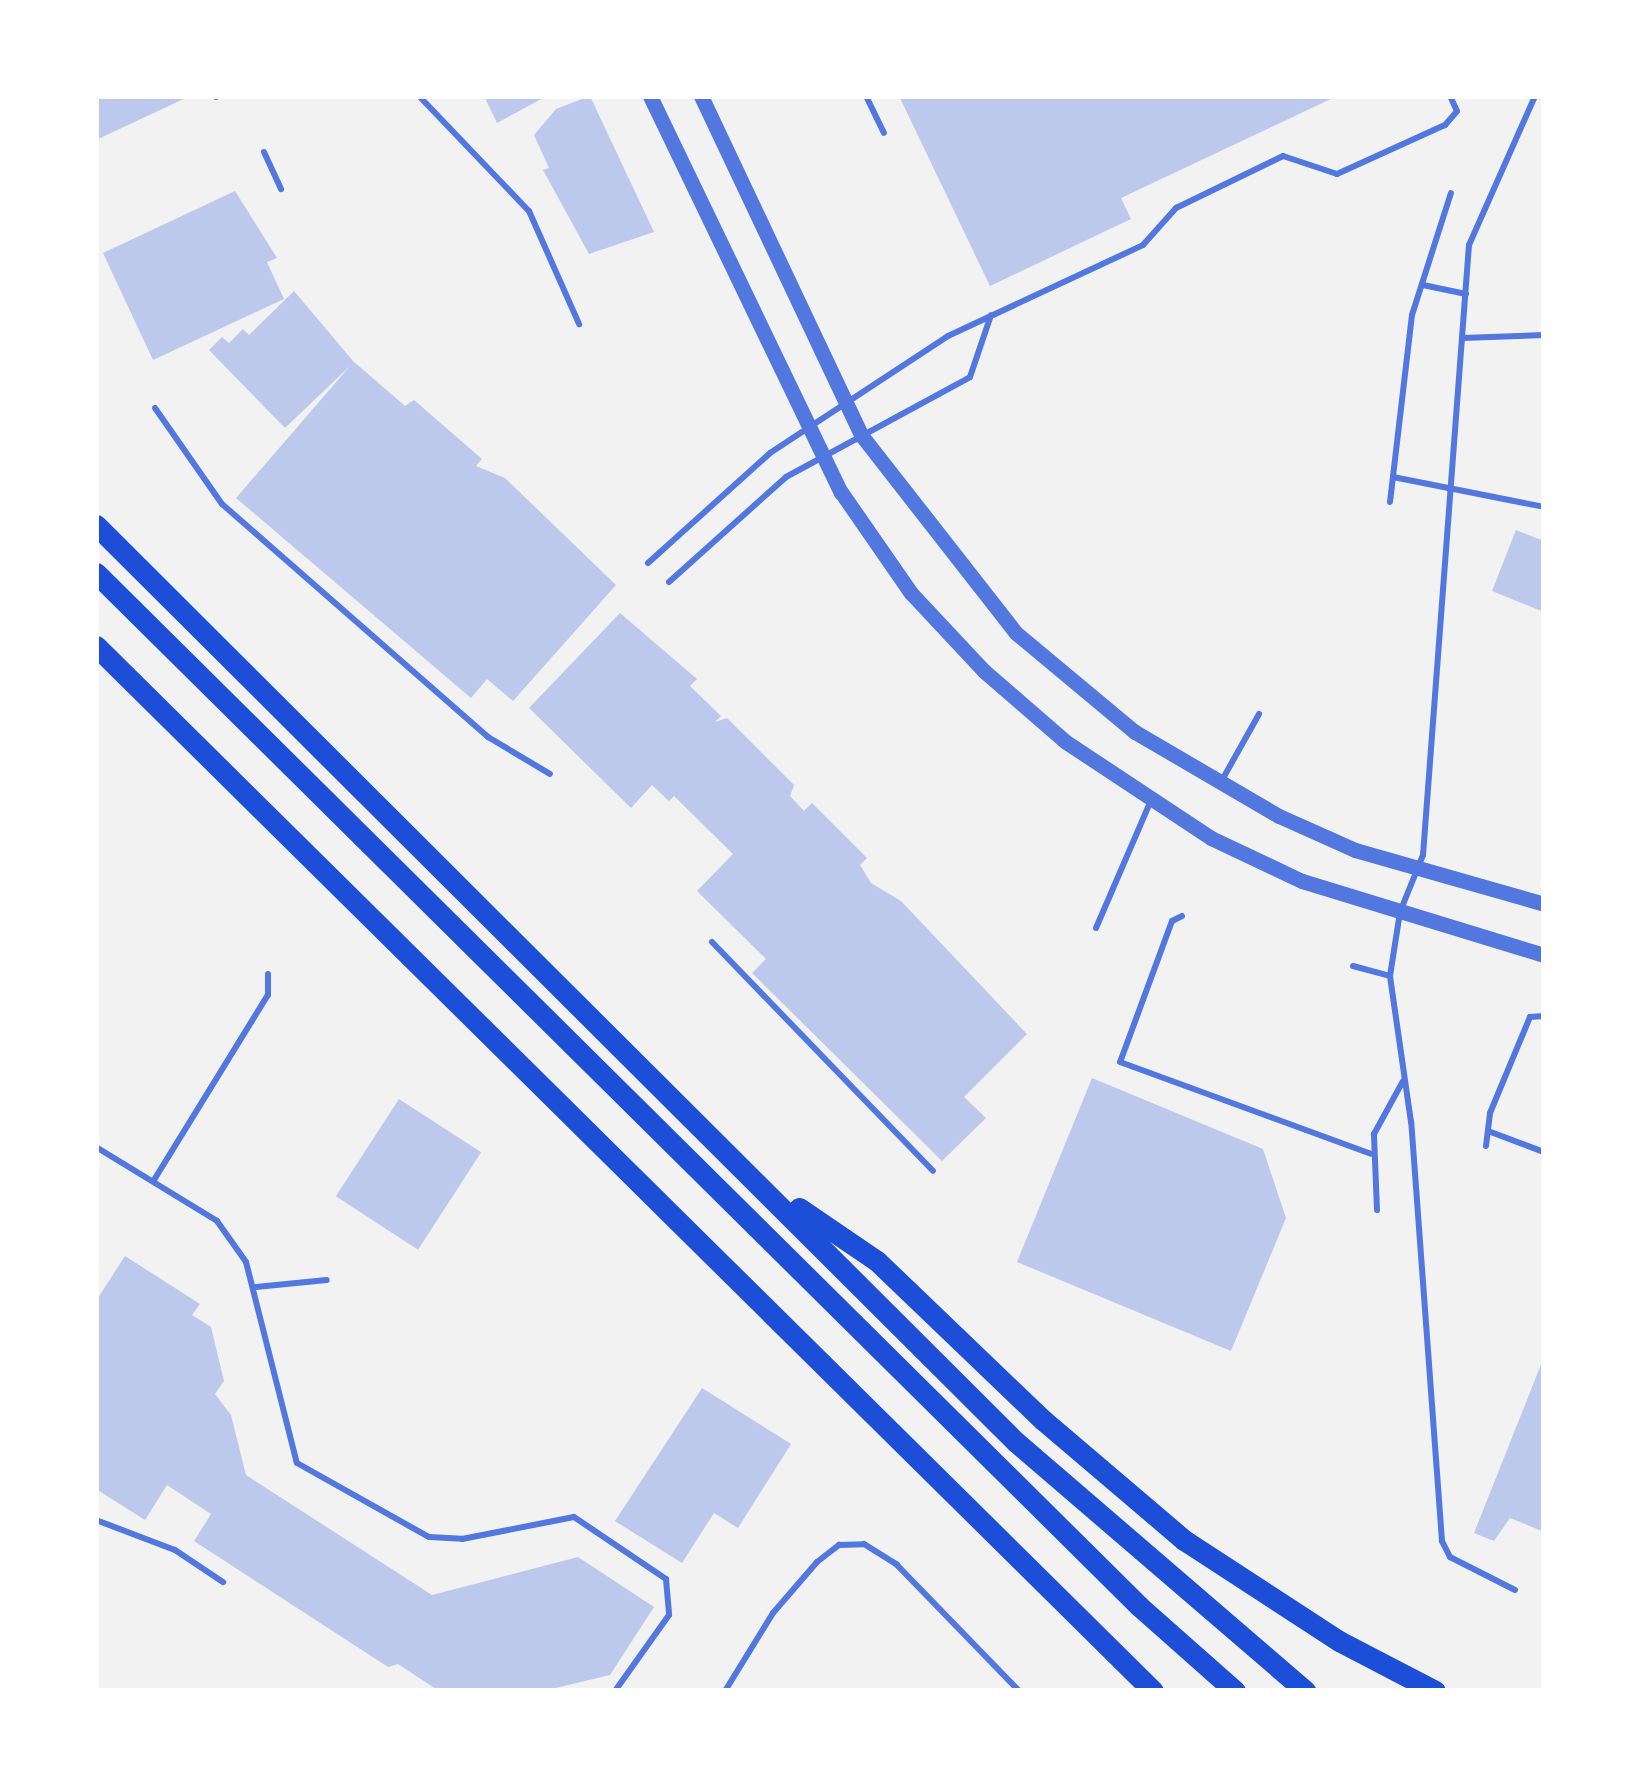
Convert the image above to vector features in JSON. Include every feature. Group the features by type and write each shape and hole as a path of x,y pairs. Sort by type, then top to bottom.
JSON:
{"highway":[{"path":"96,525 769,1188 1016,1442 1306,1691"},
{"path":"96,573 1124,1591 1235,1691"},
{"path":"96,646 1153,1691"},
{"path":"769,1188 877,1261 1043,1420 1184,1540 1339,1641 1435,1691"}],"street":[{"path":"650,96 822,458 911,593 984,671 1066,742 1151,800 1302,881 1544,955"},
{"path":"701,96 862,436 1016,633 1135,732 1220,785 1355,850 1544,904"}],"lane":[{"path":"419,96 529,211 579,324"},
{"path":"866,96 884,133"},
{"path":"648,563 806,428 991,315 1143,245 1176,208 1282,156 1336,174 1445,124 1457,111 1450,96"},
{"path":"1515,1590 1450,1557 1442,1541 1405,1077 1390,976 1400,913 1416,869 1469,245 1535,96"},
{"path":"264,152 281,189"},
{"path":"1390,502 1422,285 1451,193"},
{"path":"1422,285 1466,294"},
{"path":"669,582 786,477 970,377 991,315"},
{"path":"1462,338 1544,335"},
{"path":"155,408 222,504 488,737 550,774"},
{"path":"1393,477 1544,507"},
{"path":"1220,785 1259,714"},
{"path":"1096,928 1151,800"},
{"path":"1182,916 1172,921 1120,1062 1371,1154"},
{"path":"712,942 933,1172"},
{"path":"1353,966 1390,976"},
{"path":"154,1180 268,995 268,974"},
{"path":"1486,1146 1530,1017 1544,1016"},
{"path":"1376,1210 1371,1154 1405,1077"},
{"path":"1488,1131 1544,1152"},
{"path":"96,1147 217,1221 256,1287 297,1463 429,1537 462,1539 574,1517 666,1579 669,1615 615,1691"},
{"path":"256,1287 327,1280"},
{"path":"96,1520 175,1550 224,1582"},
{"path":"725,1691 772,1613 817,1562 838,1545 864,1544 897,1565 1018,1691"}],"building":[{"path":"96,96 190,96 96,140"},
{"path":"484,96 547,96 497,123"},
{"path":"590,96 654,232 589,254 543,170 549,168 534,135 556,109"},
{"path":"899,96 1337,96 1121,198 1131,219 990,286"},
{"path":"235,191 277,258 267,262 284,299 153,360 103,253"},
{"path":"294,291 353,361 405,406 414,400 482,459 476,466 505,478 616,585 513,701 487,679 471,698 236,498 350,366 285,428 209,350 222,337 229,343 243,329 249,335"},
{"path":"1516,530 1544,541 1544,612 1492,591"},
{"path":"620,613 697,679 690,686 721,716 715,722 727,718 794,785 790,796 804,811 812,803 867,858 860,865 871,883 901,901 1027,1034 964,1097 986,1118 942,1161 752,973 766,959 697,891 733,854 674,796 669,801 652,785 631,808 529,708"},
{"path":"1092,1078 1263,1149 1286,1218 1231,1351 1017,1262"},
{"path":"399,1099 481,1152 418,1250 336,1196"},
{"path":"125,1256 200,1304 192,1315 211,1327 224,1381 215,1394 231,1415 246,1475 432,1595 578,1557 654,1607 610,1675 543,1691 439,1691 398,1664 388,1667 194,1541 211,1514 167,1485 145,1520 96,1489 96,1301"},
{"path":"1544,1357 1544,1532 1510,1518 1494,1541 1474,1533"},
{"path":"702,1388 791,1444 738,1528 714,1513 682,1563 615,1521"}]}
